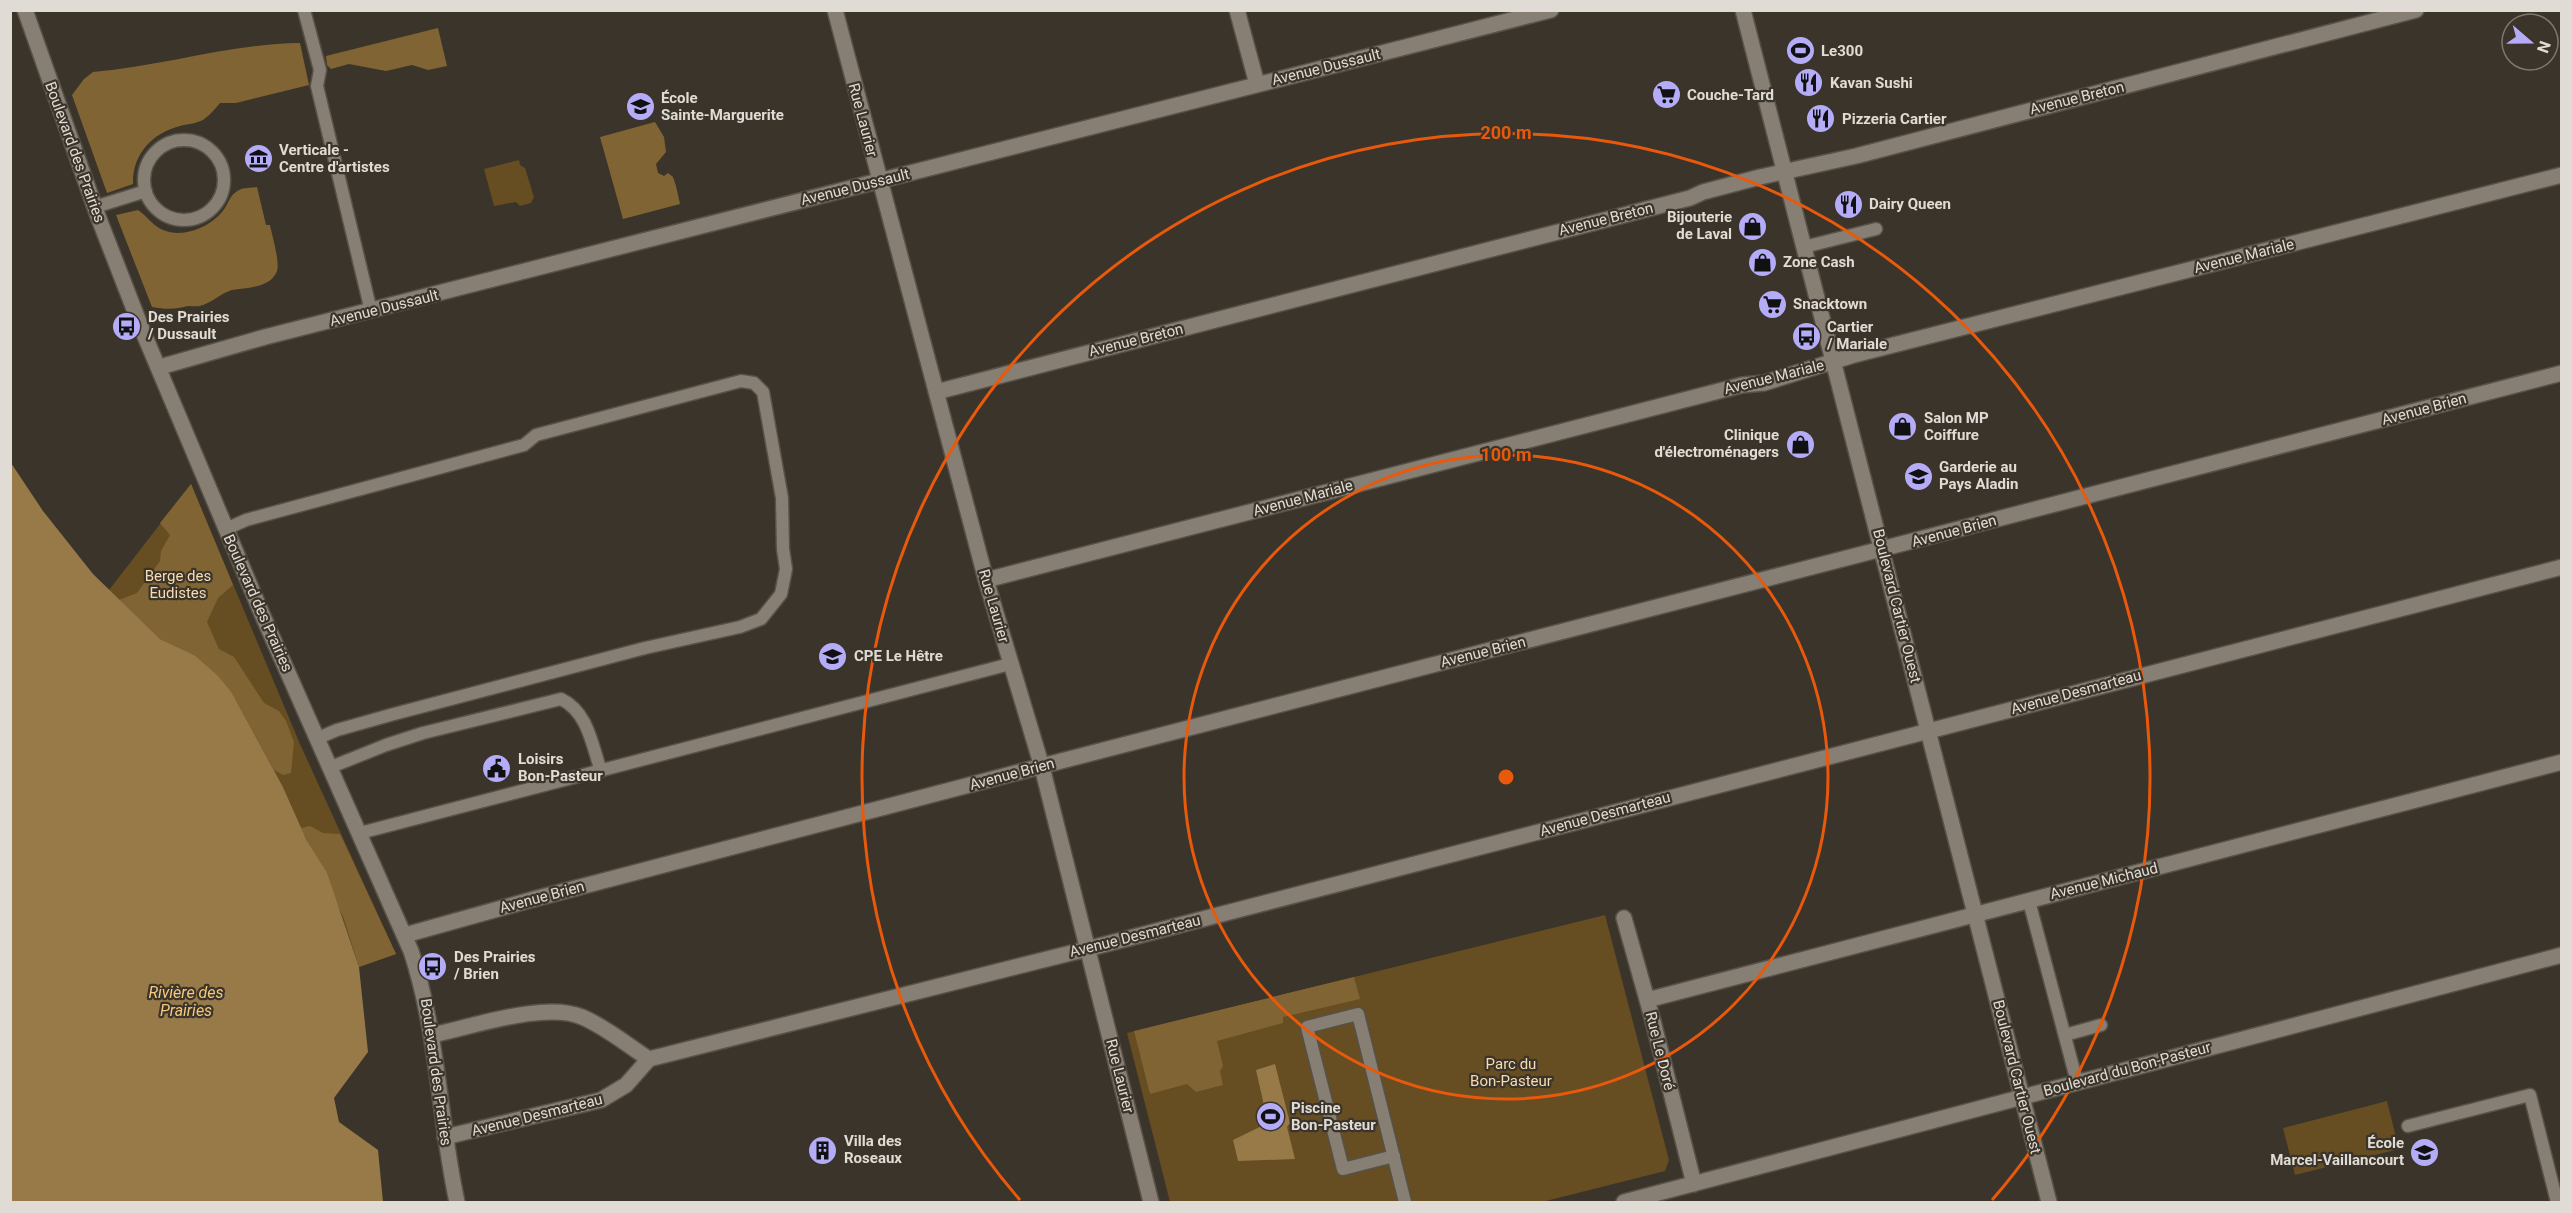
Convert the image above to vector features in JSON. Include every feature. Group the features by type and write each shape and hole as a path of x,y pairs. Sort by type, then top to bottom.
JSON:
{"street":[{"name":"Boulevard des Prairies","path":"25,10 95,207 226,528 405,935 422,985 432,1035 445,1137 457,1203"},
{"name":"Rue Laurier","path":"835,10 986,580 1041,766 1151,1203"},
{"path":"1237,10 1257,84"},
{"name":"Avenue Dussault","path":"160,367 255,340 1551,10"},
{"name":"Boulevard Cartier Ouest","path":"1743,10 2049,1203"},
{"name":"Avenue Breton","path":"936,392 1679,201 1760,177 1870,153 2416,10"},
{"name":"Avenue Mariale","path":"986,580 1742,385 1764,383 1882,348 1922,340 2562,175"},
{"name":"Avenue Brien","path":"405,935 1041,766 2562,373"},
{"name":"Avenue Desmarteau","path":"445,1137 601,1100 626,1085 649,1059 1087,949 2562,567"},
{"name":"Avenue Michaud","path":"1647,1000 2562,762"},
{"name":"Rue Le Doré","path":"1624,918 1694,1184"},
{"name":"Boulevard du Bon-Pasteur","path":"1624,1203 2562,956"},
{"path":"432,1035 528,1014 558,1011 581,1016 593,1022 649,1059"}],"lane":[{"path":"304,10 320,70 317,86 371,311"},
{"path":"175,141 194,141 205,146 218,159 223,171 224,184 220,196 208,211 197,217 184,219 166,215 156,207 146,190 145,178 150,160 163,146 175,141"},
{"path":"95,207 146,190"},
{"path":"1804,247 1876,229"},
{"path":"226,528 246,520 524,445 536,435 578,423 741,381 754,383 763,392 782,498 783,549 786,569 781,594 761,619 740,627 645,648 394,714 337,730 318,738"},
{"path":"360,833 1010,664"},
{"path":"331,767 423,733 561,699 578,712 585,723 601,771"},
{"path":"2029,901 2077,1082"},
{"path":"1394,1156 1343,1169 1307,1027 1358,1014 1394,1156 1405,1203"},
{"path":"2065,1035 2102,1025"},
{"path":"2408,1126 2530,1095 2557,1203"}],"green space":[{"path":"438,28 447,66 428,70 412,65 386,71 349,64 331,69 327,65 326,56"},
{"path":"300,43 309,85 236,103 220,103 203,120 170,129 153,140 140,155 133,184 107,193 72,95 84,79 93,72 247,47"},
{"path":"655,122 664,137 666,152 656,164 658,173 664,176 668,173 673,177 680,204 623,219 600,137"},
{"path":"519,160 520,165 525,168 534,197 531,203 520,206 516,202 494,206 484,169"},
{"path":"257,187 266,225 270,225 277,255 278,267 274,277 257,286 228,291 201,306 170,309 152,307 116,215 138,210 163,230 189,232 213,220 236,192 243,188"},
{"name":"Berge des Eudistes","path":"191,484 300,744 396,954 359,967 327,873 307,841 283,787 232,693 160,639 109,590"},
{"path":"191,484 233,585 218,598 207,622 219,649 234,657 264,703 279,711 286,721 294,742 291,773 283,775 274,770 232,693 194,655 160,639 119,600 137,593 160,561 161,551 170,535 160,523"},
{"path":"310,826 323,833 340,834 396,954 359,967 344,919 301,828"},
{"name":"Parc du Bon-Pasteur","path":"1605,915 1669,1160 1665,1171 1542,1202 1170,1202 1127,1033"},
{"path":"1354,977 1360,999 1283,1017 1283,1023 1217,1041 1223,1066 1220,1071 1223,1085 1196,1092 1187,1084 1150,1094 1134,1031"},
{"path":"2387,1101 2399,1149 2295,1175 2283,1128"}],"water":[{"name":"Rivière des Prairies","path":"11,463 43,511 93,574 160,639 194,655 217,675 232,693 283,787 307,841 327,873 359,967 368,1052 334,1098 339,1122 378,1150 383,1202 11,1202"},
{"name":"Piscine Bon-Pasteur","path":"1275,1064 1290,1123 1287,1127 1295,1159 1238,1161 1233,1140 1268,1123 1256,1070"}],"place":[{"name":"Le300","path":"1800,51"},
{"name":"Kavan Sushi","path":"1809,83"},
{"name":"Couche-Tard","path":"1666,95"},
{"name":"École Sainte-Marguerite","path":"640,107"},
{"name":"Pizzeria Cartier","path":"1821,119"},
{"name":"Verticale - Centre d'artistes","path":"258,159"},
{"name":"Dairy Queen","path":"1848,204"},
{"name":"Bijouterie de Laval","path":"1753,226"},
{"name":"Zone Cash","path":"1762,262"},
{"name":"Snacktown","path":"1772,304"},
{"name":"Des Prairies / Dussault","path":"127,326"},
{"name":"Cartier / Mariale","path":"1806,336"},
{"name":"Salon MP Coiffure","path":"1903,427"},
{"name":"Clinique d'électroménagers","path":"1800,444"},
{"name":"Garderie au Pays Aladin","path":"1918,476"},
{"name":"CPE Le Hêtre","path":"833,656"},
{"name":"Loisirs Bon-Pasteur","path":"497,768"},
{"name":"Des Prairies / Brien","path":"433,966"},
{"name":"Piscine Bon-Pasteur","path":"1270,1117"},
{"name":"Villa des Roseaux","path":"823,1150"},
{"name":"École Marcel-Vaillancourt","path":"2425,1152"}]}
